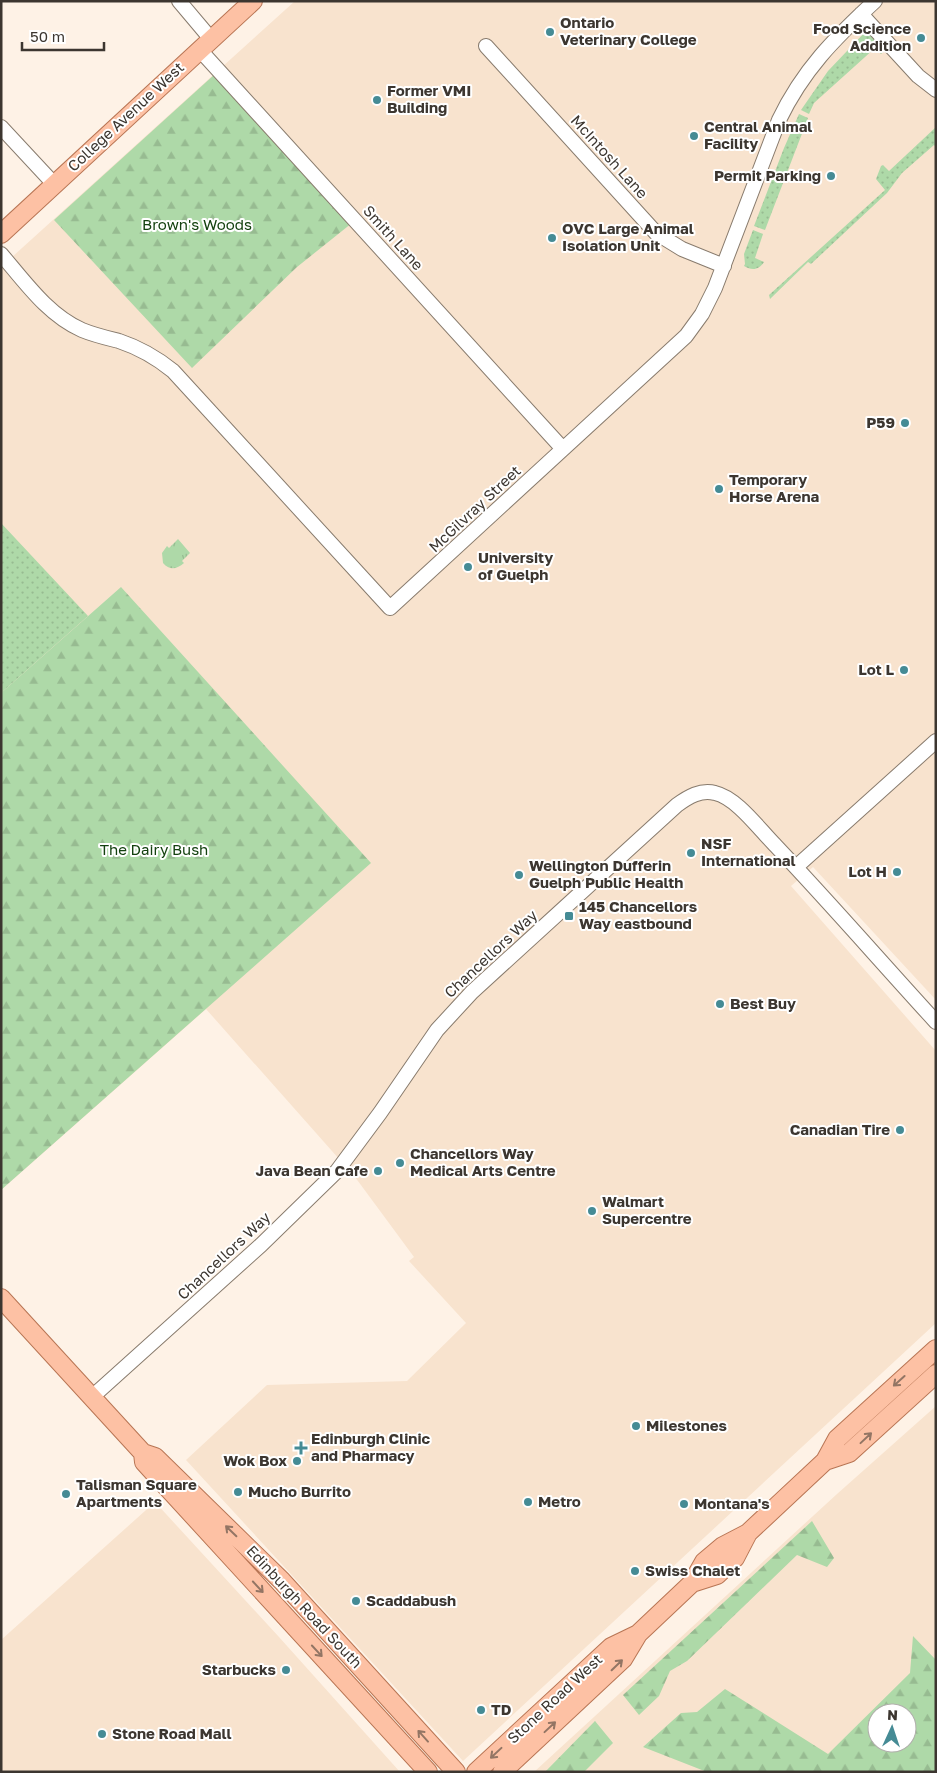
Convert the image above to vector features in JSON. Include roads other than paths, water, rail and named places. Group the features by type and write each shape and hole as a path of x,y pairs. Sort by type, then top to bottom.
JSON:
{"main road":[{"name":"College Avenue West","path":"1,234 253,1"},
{"name":"Edinburgh Road South","path":"1,1298 143,1453 155,1457 282,1581 456,1772"},
{"name":"Stone Road West","path":"502,1772 623,1659 638,1634 692,1583 717,1575 735,1558 748,1533 824,1461 837,1439 936,1349"},
{"name":"Stone Road West","path":"824,1461 849,1454 936,1374"},
{"name":"Edinburgh Road South","path":"143,1453 144,1462 428,1772"},
{"name":"Stone Road West","path":"476,1772 612,1647 638,1634"}],"street":[{"name":"Smith Lane","path":"179,1 205,44 563,449"},
{"name":"McGilvray Street","path":"1,254 41,300 63,319 84,331 140,349 173,371 390,608 686,336 707,306 724,266 775,129 790,98 826,48 875,1"},
{"path":"861,14 918,76 936,90"},
{"name":"McIntosh Lane","path":"486,46 656,233 682,249 724,266"},
{"path":"1,127 54,184"},
{"path":"796,867 936,741"},
{"name":"Chancellors Way","path":"92,1397 261,1246 331,1176 380,1113 438,1030 472,992 677,805 694,795 704,792 715,793 735,803 796,867 936,1022"}],"place":[{"name":"Ontario Veterinary College","path":"550,32"},
{"name":"Food Science Addition","path":"921,38"},
{"name":"Former VMI Building","path":"377,100"},
{"name":"Central Animal Facility","path":"694,136"},
{"name":"Permit Parking","path":"831,176"},
{"name":"OVC Large Animal Isolation Unit","path":"552,238"},
{"name":"P59","path":"905,423"},
{"name":"Temporary Horse Arena","path":"719,489"},
{"name":"University of Guelph","path":"468,567"},
{"name":"Lot L","path":"904,670"},
{"name":"NSF International","path":"691,853"},
{"name":"Lot H","path":"897,872"},
{"name":"Wellington Dufferin Guelph Public Health","path":"519,875"},
{"name":"145 Chancellors Way eastbound","path":"569,916"},
{"name":"Best Buy","path":"720,1004"},
{"name":"Canadian Tire","path":"900,1130"},
{"name":"Chancellors Way Medical Arts Centre","path":"400,1163"},
{"name":"Java Bean Cafe","path":"378,1171"},
{"name":"Walmart Supercentre","path":"592,1211"},
{"name":"Milestones","path":"636,1426"},
{"name":"Edinburgh Clinic and Pharmacy","path":"301,1448"},
{"name":"Wok Box","path":"297,1461"},
{"name":"Mucho Burrito","path":"238,1492"},
{"name":"Talisman Square Apartments","path":"66,1494"},
{"name":"Metro","path":"528,1502"},
{"name":"Montana's","path":"684,1504"},
{"name":"Swiss Chalet","path":"635,1571"},
{"name":"Scaddabush","path":"356,1601"},
{"name":"Starbucks","path":"286,1670"},
{"name":"TD","path":"481,1710"},
{"name":"Stone Road Mall","path":"102,1734"}],"park label":[{"name":"Brown's Woods","path":"197,225"},
{"name":"The Dairy Bush","path":"154,850"}]}
